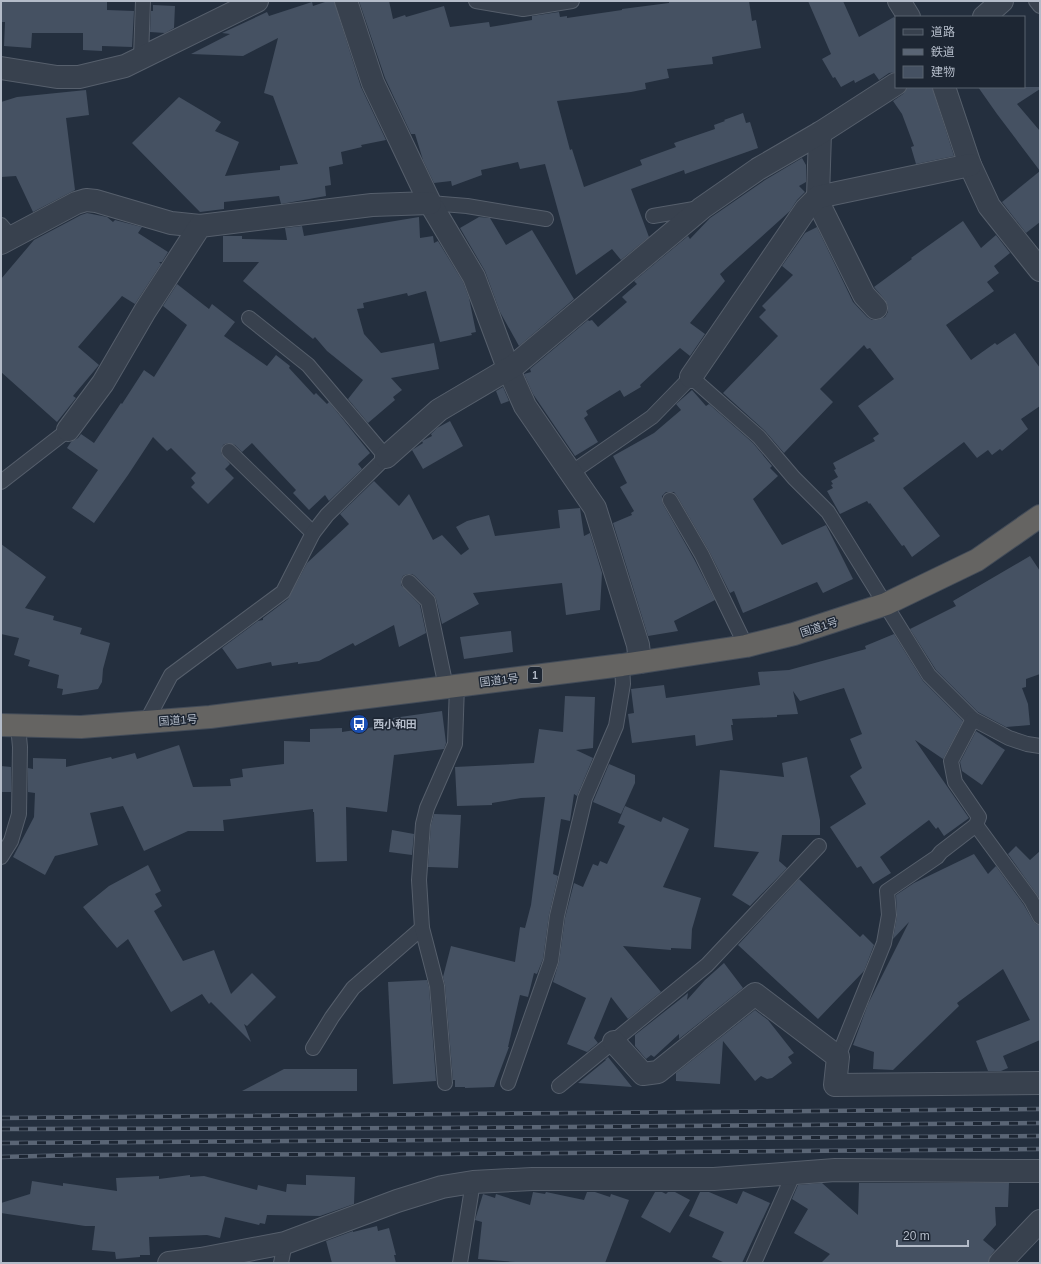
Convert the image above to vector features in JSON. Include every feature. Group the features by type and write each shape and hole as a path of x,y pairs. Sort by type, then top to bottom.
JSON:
{"highway":[{"name":"国道1号","path":"10,726 81,727 210,717 631,663 746,646 794,634 886,604 977,560 1040,516"}],"street":[{"path":"1,68 57,77 79,77 125,66 257,1"},
{"path":"346,1 373,84 430,202 474,277 508,368 525,406 595,508 638,645 631,663"},
{"path":"899,1 908,16"},
{"path":"985,16 1002,1"},
{"path":"386,457 439,410 515,365 702,208 758,169 820,134 895,85"},
{"path":"944,88 970,165 989,206 1040,270"},
{"path":"820,134 818,197 821,208 864,295 876,308"},
{"path":"691,377 806,209 818,197 970,165"},
{"path":"4,235 86,200 96,201 171,223 200,226 372,205 430,202"},
{"path":"68,430 103,383 145,311 200,226"},
{"path":"614,1042 643,1074 658,1072 755,994 838,1056 836,1085 1040,1083"},
{"path":"169,1263 200,1259 283,1253 397,1201 442,1187 473,1182 532,1179 714,1179 835,1170 1040,1171"},
{"path":"1000,1263 1040,1222"}],"lane":[{"path":"142,58 143,1"},
{"path":"476,1 523,9 572,1"},
{"path":"1036,1 1040,6"},
{"path":"430,202 467,206 546,219"},
{"path":"654,216 702,208"},
{"path":"146,722 171,675 283,592 313,533 327,515 386,457 308,365 249,318"},
{"path":"571,472 652,417 691,377 759,437 794,478 828,512 929,675 973,719 1009,738 1027,744 1040,746"},
{"path":"1,482 68,430"},
{"path":"229,451 313,533"},
{"path":"670,500 702,555 746,646"},
{"path":"409,582 428,601 451,686 455,744 427,808 423,824 419,880 422,928 436,986 445,1083"},
{"path":"508,1083 551,961 557,916 585,798 616,726 623,684 631,663"},
{"path":"838,1056 884,943 890,915 887,891 937,857 940,852 976,825 979,817 955,782 951,761 973,719"},
{"path":"1,857 11,841 19,814 20,747 10,726"},
{"path":"976,825 1031,900 1040,917"},
{"path":"559,1086 707,965 819,846"},
{"path":"313,1048 332,1017 353,988 422,928"},
{"path":"754,1263 794,1173"},
{"path":"460,1263 473,1182"}],"building":[{"path":"1,1 107,1 107,10 134,11 132,47 102,46 102,51 83,50 83,33 32,33 31,48 4,46 5,22 1,22"},
{"path":"328,1 334,1 361,87 386,140 361,145 362,147 341,152 343,164 329,167 331,185 325,186 326,196 281,204 279,196 224,202 224,209 200,212 132,143 179,97 221,122 215,131 239,142 225,176 280,170 280,166 298,164 273,96 264,93 278,38 243,56 191,54 230,34 222,33 267,12 269,16 312,2 313,6"},
{"path":"359,1 389,1 393,19 405,15 406,17 444,6 450,27 489,22 490,27 532,20 532,16 559,12 560,17 567,16 567,18 669,3 669,1 749,1 752,21 756,20 761,48 712,57 713,64 667,69 669,78 645,83 646,89 557,101 570,150 572,149 584,187 642,165 640,160 676,147 674,143 715,129 714,125 743,113 746,123 750,122 758,148 685,174 684,170 631,189 649,237 621,260 612,249 576,275 545,164 520,169 518,162 481,170 482,175 452,186 451,181 434,183 423,160 415,134 411,134 385,78"},
{"path":"808,1 843,1 859,37 894,17 895,18 895,72 889,73 879,80 874,73 855,83 854,80 841,87 835,77 833,78 822,59 831,54"},
{"path":"153,5 175,6 174,28 165,33 150,32 151,11 153,11"},
{"path":"1040,87 1040,89 1017,104 1040,131 1040,171 979,88"},
{"path":"907,88 932,88 954,156 916,164 911,147 914,146 902,114 893,101 903,94"},
{"path":"86,90 89,115 66,118 75,190 33,212 16,176 1,177 1,102 17,97"},
{"path":"802,158 806,165 806,182 799,186 805,192 797,200 790,211 720,274 725,281 690,323 705,334 690,356 680,348 640,385 641,387 624,397 620,390 586,411 588,415 584,418 598,442 575,456 533,394 524,374 531,372 530,369 588,320 592,320 598,327 627,302 622,297 637,284 634,281 688,236 690,239 710,218 765,180"},
{"path":"1040,171 1040,222 1026,233 1002,202"},
{"path":"87,213 107,217 113,222 115,220 142,227 138,233 168,252 162,262 159,262 161,264 135,304 122,296 78,347 99,365 73,396 76,398 57,422 1,372 1,279 34,240"},
{"path":"419,217 420,238 433,236 434,243 438,241 463,282 469,298 476,332 471,333 472,335 440,342 426,291 408,296 407,293 363,303 364,308 357,309 364,334 381,353 434,343 439,369 391,378 402,390 393,397 395,400 368,423 348,399 363,380 327,351 315,337 313,339 243,281 259,262 223,262 223,236 242,236 242,239 287,240 285,228 302,226 304,236"},
{"path":"479,217 490,218 506,245 532,230 574,299 519,346 500,312 485,271 460,228"},
{"path":"963,221 981,248 996,235 1010,253 994,266 999,273 987,282 994,291 946,325 971,360 995,343 997,345 1015,333 1040,368 1040,406 1021,419 1028,429 1002,451 1000,449 992,455 988,450 977,458 964,442 903,488 940,536 912,557 870,503 869,504 867,501 840,514 827,491 833,488 831,481 838,477 834,470 836,469 833,463 875,441 873,438 879,434 858,406 894,379 870,348 867,349 864,345 820,389 833,402 784,453 765,431 723,393 778,336 759,317 766,310 762,306 793,275 782,266 805,233 817,227 853,302 867,317 872,320 878,320 885,317 888,312 888,306 874,287 912,259 911,258"},
{"path":"177,284 209,309 212,304 235,322 224,336 267,366 276,355 290,366 289,368 314,395 316,393 327,404 329,402 370,453 358,464 362,469 329,501 325,495 309,510 293,493 296,490 252,443 242,452 235,445 227,443 223,445 221,453 230,464 225,469 234,478 208,504 191,487 195,483 191,478 196,473 171,448 167,451 153,437 94,523 72,508 98,470 67,448 71,442 78,438 81,434 94,443 144,370 154,377 187,325 163,306"},
{"path":"503,387 509,401 501,404 496,391"},
{"path":"692,390 706,406 709,404 753,443 772,466 770,468 778,476 753,499 782,545 826,525 853,579 823,593 817,582 743,613 734,591 730,593 709,551 677,496 674,492 666,492 662,496 663,504 715,600 674,621 678,631 648,636 613,523 632,515 631,513 634,511 620,487 627,483 613,456 654,433 681,410 676,404"},
{"path":"450,421 463,446 423,469 412,450 423,443 422,441 432,436 431,434 437,428"},
{"path":"374,481 399,506 409,494 433,540 442,535 461,555 469,549 456,527 467,521 489,515 495,536 560,528 558,510 580,508 584,536 590,533 602,573 600,610 566,615 562,583 473,593 479,604 442,624 434,595 415,576 412,574 407,574 403,576 401,585 420,605 426,633 399,647 394,625 355,646 353,643 319,661 298,664 298,662 272,666 271,662 237,669 222,648 258,621 263,620 263,618 288,599 307,563 349,524 340,514"},
{"path":"1,544 46,577 25,608 54,616 53,620 82,628 80,634 110,643 103,669 102,682 98,689 62,695 63,689 57,688 59,675 28,666 30,660 14,655 19,638 1,634"},
{"path":"1030,556 1040,571 1040,674 1026,679 1026,687 1022,688 1028,704 1030,725 1006,727 978,712 936,670 910,629 956,606 953,601"},
{"path":"511,631 513,652 464,659 460,637"},
{"path":"894,634 923,681 963,721 943,759 915,740 969,818 944,836 938,827 936,829 929,820 880,857 891,873 873,884 861,866 857,868 830,827 866,804 850,776 862,768 850,739 862,734 844,688 800,701 793,691 798,714 777,715 777,717 732,719 733,725 731,725 733,740 696,746 695,735 632,743 628,714 634,713 631,689 664,685 666,698 760,685 758,672 789,670 866,649 865,646"},
{"path":"565,696 595,697 593,748 576,750 593,758 577,796 574,794 570,821 561,819 553,874 558,876 549,915 543,959 537,974 534,973 528,997 520,995 509,1047 494,1087 455,1087 455,1080 453,1080 445,985 443,977 451,946 515,962 520,927 525,928 531,905 545,797 521,798 492,803 492,805 457,806 455,767 534,763 539,729 563,732"},
{"path":"442,711 446,743 444,749 394,755 387,812 346,807 347,861 316,862 313,809 223,820 224,831 188,831 144,851 123,806 90,813 98,845 55,856 45,875 13,857 34,817 35,793 28,792 28,768 33,769 33,758 66,759 66,767 111,757 112,759 135,753 137,759 179,745 193,787 231,786 230,779 243,777 242,769 284,764 284,741 310,742 310,729 342,728 342,732 394,724 393,718"},
{"path":"976,731 1005,750 982,785 962,771 960,762"},
{"path":"807,757 820,820 820,835 782,835 779,861 787,868 750,906 732,895 759,852 714,847 720,770 784,777 782,763"},
{"path":"609,764 635,775 635,783 621,814 593,802"},
{"path":"1,766 11,767 11,792 1,792"},
{"path":"625,806 661,822 663,817 689,829 663,887 701,898 692,929 691,949 671,948 671,950 623,946 661,992 628,1019 611,997 594,1038 598,1043 587,1052 567,1044 586,998 553,982 559,962 565,918 574,883 583,887 593,864 598,866 600,861 607,864 625,826 618,823"},
{"path":"434,814 461,815 458,868 428,867 431,825"},
{"path":"392,830 414,834 412,855 389,852"},
{"path":"1016,846 1030,860 1040,851 1040,899 1008,854"},
{"path":"974,854 988,874 996,866 1024,905 1033,921 1040,925 1040,1040 1003,1056 1008,1068 1001,1071 988,1071 976,1041 1030,1020 1003,969 957,1003 959,1006 893,1070 873,1069 874,1052 853,1045 868,1004 909,922 893,939 897,916 896,895 914,883"},
{"path":"148,865 161,891 155,894 162,906 154,911 183,961 214,950 231,994 252,973 276,997 247,1026 244,1024 251,1042 211,1002 209,1004 202,994 171,1012 128,939 117,948 83,907 109,886"},
{"path":"799,879 860,937 863,934 874,945 864,971 818,1019 738,945"},
{"path":"724,963 743,988 679,1039 679,1034 654,1057 651,1055 646,1059 635,1046 635,1035 688,993 687,1000 705,980"},
{"path":"427,980 429,987 436,1081 393,1084 388,982"},
{"path":"755,1010 768,1020 794,1053 788,1057 792,1063 772,1078 767,1079 761,1076 755,1081 723,1041 720,1084 676,1081 676,1073"},
{"path":"608,1057 632,1087 578,1083 606,1060"},
{"path":"284,1069 357,1069 357,1091 242,1091"},
{"path":"190,1175 190,1177 204,1176 257,1190 258,1185 286,1192 287,1184 306,1185 306,1175 355,1177 354,1204 320,1216 267,1215 265,1224 260,1223 259,1225 225,1217 220,1238 207,1235 149,1237 150,1255 116,1259 115,1252 92,1250 95,1226 85,1226 1,1213 1,1203 30,1194 32,1181 63,1186 63,1183 117,1191 116,1178 159,1176 159,1179"},
{"path":"822,1183 858,1215 859,1183 1009,1183 1008,1207 995,1207 996,1225 983,1240 995,1250 988,1263 821,1263 830,1254 794,1233 808,1209 792,1199 798,1185"},
{"path":"743,1191 770,1203 742,1263 725,1263 712,1257 724,1232 689,1216 700,1192 709,1192 737,1204"},
{"path":"533,1192 545,1194 546,1192 584,1200 587,1192 595,1192 610,1197 611,1194 629,1200 605,1263 514,1263 515,1262 478,1259 482,1222 475,1220 483,1194 495,1198 496,1194 530,1205"},
{"path":"655,1192 662,1192 666,1194 668,1192 675,1192 690,1200 670,1233 641,1217"},
{"path":"377,1226 378,1231 389,1228 396,1255 394,1255 396,1263 332,1263 326,1241 353,1231"}],"railway":[{"path":"1,1118 1040,1109"},
{"path":"1,1129 443,1128 1040,1123"},
{"path":"1,1143 1040,1136"},
{"path":"1,1157 79,1155 444,1154 1040,1149"}],"place":[{"name":"西小和田","path":"359,724"}]}
